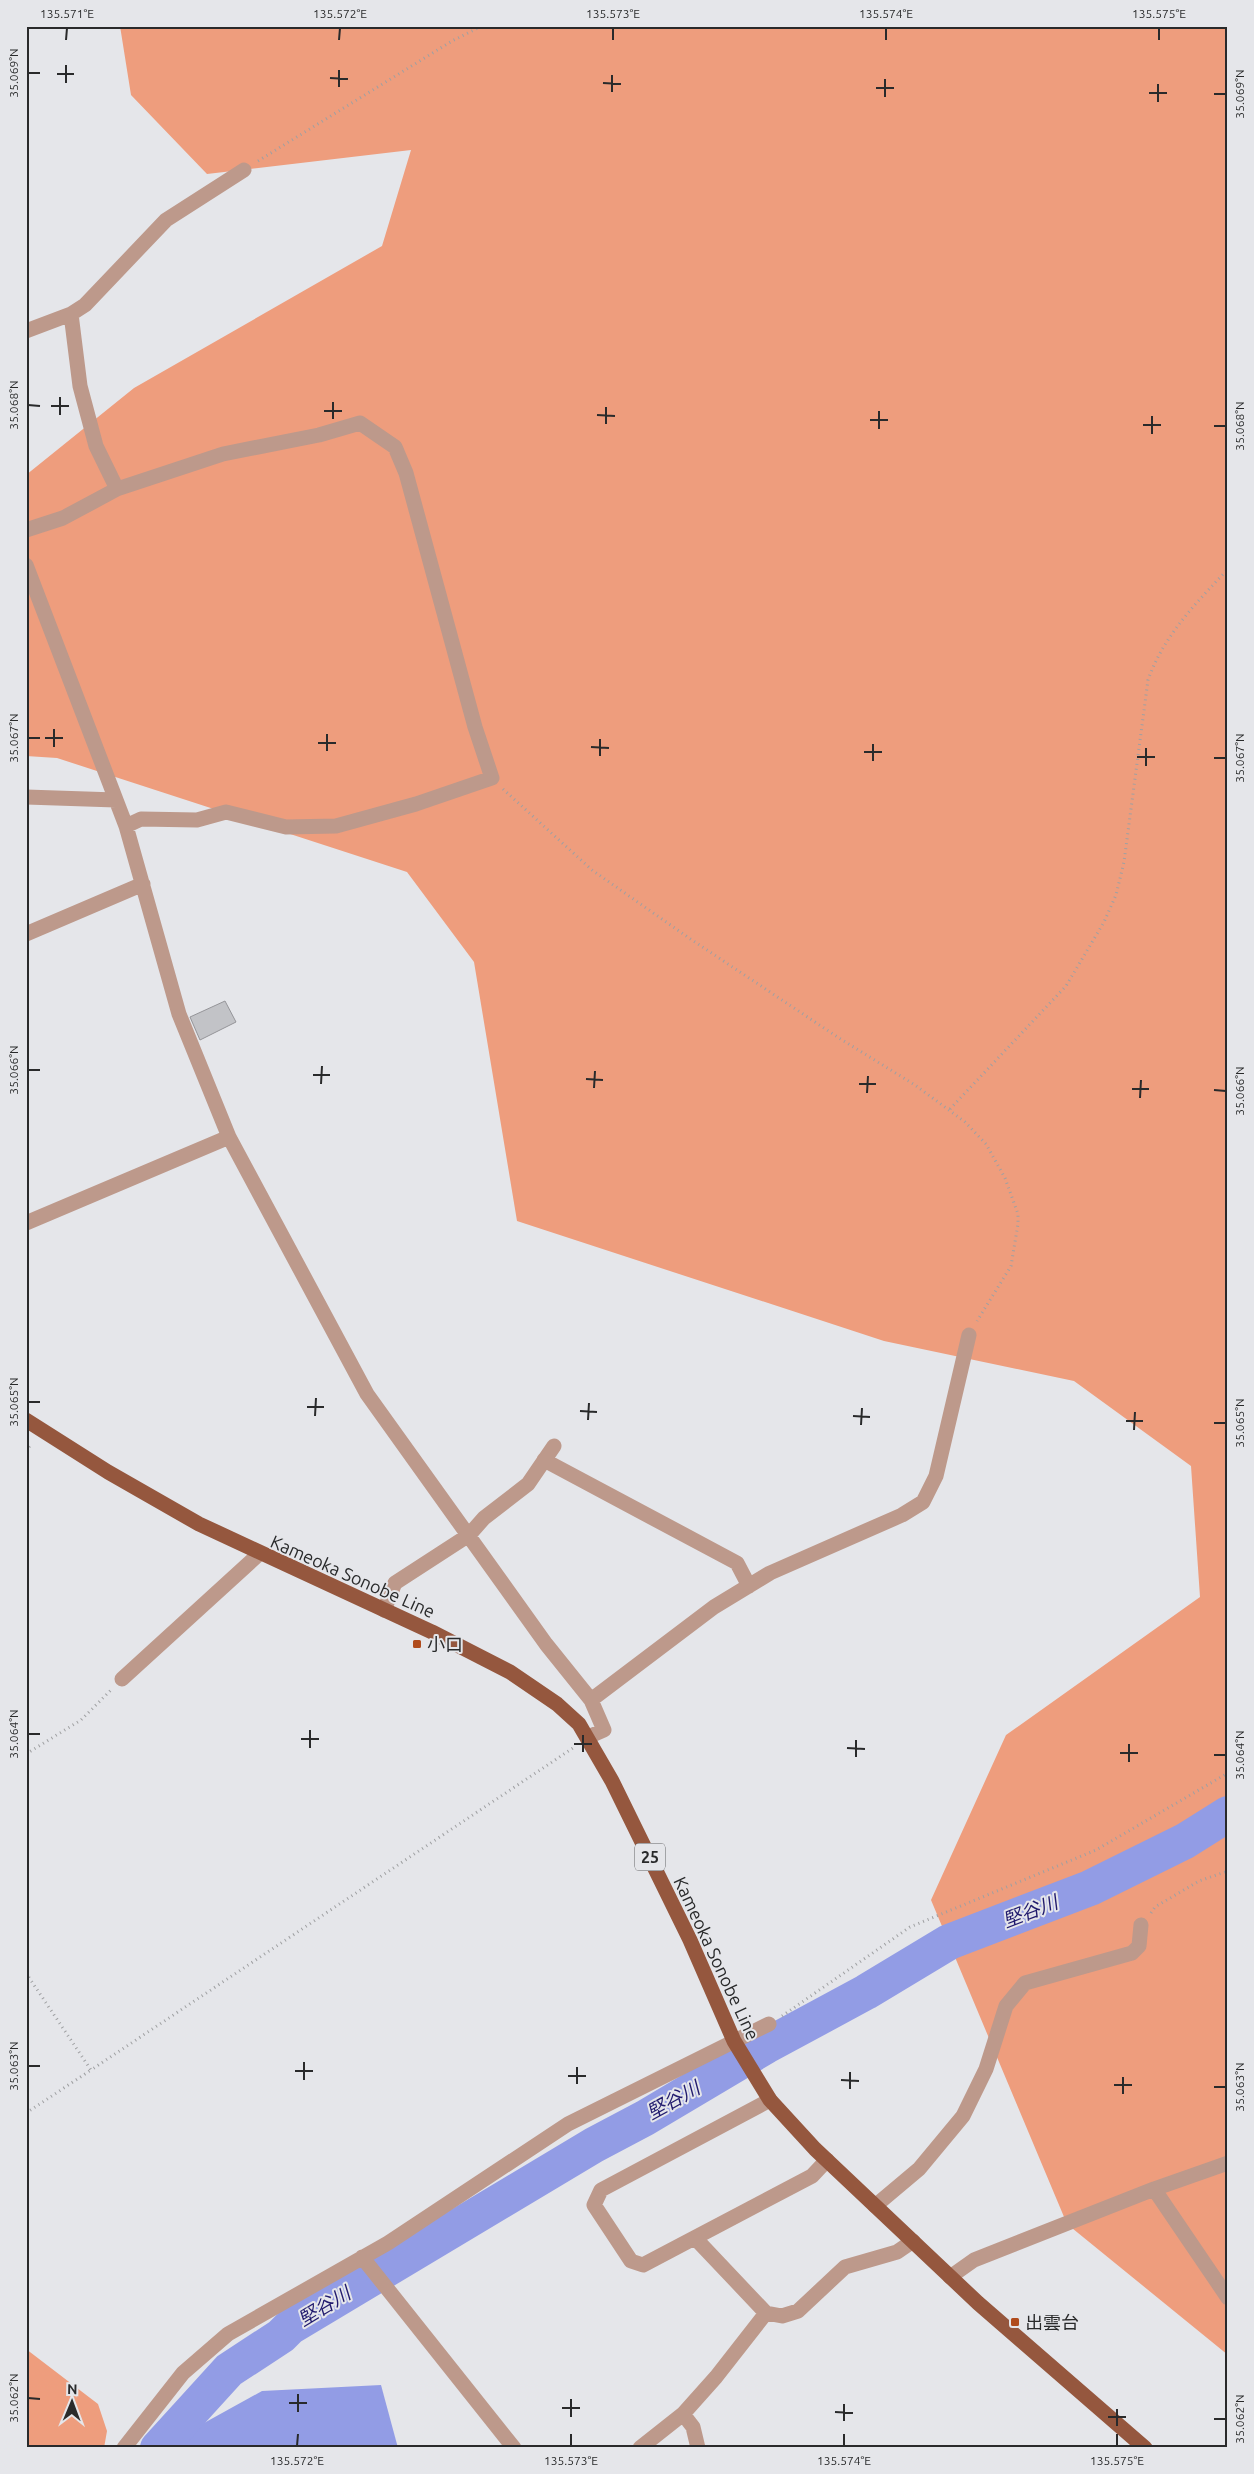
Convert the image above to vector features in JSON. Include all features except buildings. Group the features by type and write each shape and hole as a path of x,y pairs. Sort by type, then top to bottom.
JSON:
{"main road":[{"name":"Kameoka Sonobe Line","path":"26,1420 199,1524 259,1554 384,1610 510,1672 557,1704 579,1724 612,1781 690,1940 734,2041 770,2100 827,2160 950,2277 1145,2448"}],"street":[{"path":"26,331 71,314 85,305 166,220 244,170"},
{"path":"71,314 80,386 96,446 117,489"},
{"path":"26,530 63,518 117,489 223,454 319,435 360,423 395,447 406,473 475,727 492,778 416,804 336,826 286,827 226,812 197,820 142,819 126,826"},
{"path":"26,565 126,826 179,1014 229,1137 367,1394 546,1644 591,1700 604,1730 588,1738"},
{"path":"26,797 116,800"},
{"path":"26,934 142,884"},
{"path":"26,1223 229,1137"},
{"path":"591,1700 714,1608 770,1573 902,1515 923,1502 936,1476 969,1334"},
{"path":"384,1610 395,1583 469,1535 484,1518 528,1484 554,1446"},
{"path":"544,1460 737,1563 749,1586"},
{"path":"122,1679 259,1554"},
{"path":"875,2206 919,2169 963,2116 986,2069 1006,2006 1025,1983 1132,1953 1139,1946 1141,1926"},
{"path":"124,2448 183,2374 228,2334 362,2257 568,2124 769,2024"},
{"path":"770,2100 601,2190 594,2205 631,2261 643,2265 812,2176 827,2160"},
{"path":"950,2277 974,2260 1154,2189 1228,2163"},
{"path":"1154,2189 1228,2298"},
{"path":"695,2238 766,2313 782,2316 798,2311 845,2267 897,2252 913,2241"},
{"path":"362,2257 514,2448"},
{"path":"640,2448 683,2414 766,2313"},
{"path":"683,2414 693,2426 698,2448"}],"path":[{"path":"244,170 452,41 482,26"},
{"path":"950,1109 1066,986 1104,922 1116,895 1124,862 1148,680 1164,644 1194,604 1228,569"},
{"path":"492,778 592,870 689,938 950,1109 986,1144 1005,1178 1018,1214 1017,1238 1011,1266 969,1334"},
{"path":"26,1754 81,1720 122,1679"},
{"path":"26,2113 588,1738"},
{"path":"769,2024 910,1927 1096,1850 1228,1773"},
{"path":"1141,1926 1155,1907 1199,1881 1228,1871"},
{"path":"26,1973 91,2070"}],"shaded area":[{"path":"120,26 1228,26 1228,2355 1067,2224 931,1900 1006,1735 1200,1597 1191,1466 1074,1381 884,1341 517,1221 474,962 407,872 57,758 26,756 26,475 134,388 382,246 411,150 207,174 131,95"},
{"path":"26,2349 98,2404 107,2431 104,2448 26,2448"}],"water":[{"path":"381,2385 398,2448 176,2448 195,2428 262,2391"}],"waterway":[{"name":"堅谷川","path":"158,2448 229,2370 281,2336 290,2327 594,2145 645,2118 766,2046 866,1992 949,1942 1090,1888 1185,1841 1228,1814"}],"place":[{"name":"小口","path":"417,1644"},
{"name":"出雲台","path":"1015,2322"}]}
